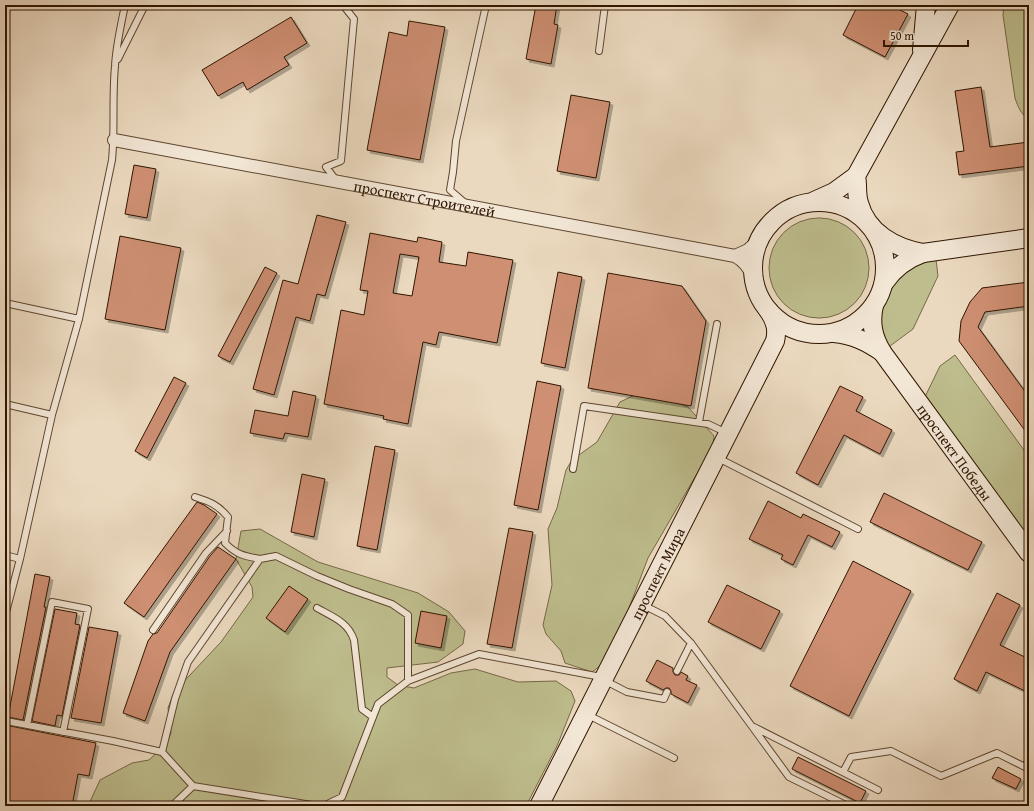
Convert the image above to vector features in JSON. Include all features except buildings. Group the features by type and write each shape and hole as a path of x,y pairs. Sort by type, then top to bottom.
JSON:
{"street":[{"path":"921,56 926,5"},
{"path":"775,341 777,335 775,322 756,289 753,277 752,265 758,241 771,221 786,210 803,203 814,201 829,194 856,176 950,5"},
{"name":"проспект Строителей","path":"114,140 735,256"},
{"path":"768,310 776,319 786,326 810,334 822,334 834,333 857,323 874,305 880,295 884,283 885,259 877,235 865,218 858,203 856,176"},
{"path":"803,203 816,201 840,205 861,216 878,233 896,245 905,249 923,253"},
{"path":"884,283 895,268 901,263 923,253 1029,238"},
{"path":"735,256 748,250 758,241"},
{"path":"735,256 747,265 753,277"},
{"path":"874,305 872,327 877,343 882,352"},
{"path":"775,341 782,334 798,331"},
{"path":"834,333 853,336 863,340 882,352"},
{"name":"проспект Мира","path":"539,806 775,341"},
{"name":"проспект Победы","path":"882,352 1029,553"}],"lane":[{"path":"5,616 20,559 52,415 79,319 112,160 114,140 115,66 124,5"},
{"path":"115,66 145,5"},
{"path":"337,182 326,167 341,161 354,19 343,5"},
{"path":"348,11 351,5"},
{"path":"469,206 450,190 456,141 486,5"},
{"path":"599,51 605,5"},
{"path":"5,303 79,319"},
{"path":"699,422 717,324"},
{"path":"5,404 52,415"},
{"path":"573,468 584,406 699,422 708,424 728,434"},
{"path":"716,457 858,529"},
{"path":"195,497 210,502 222,509 228,517 225,543 232,550 242,555 260,559 276,556 317,576 392,604 408,616 408,681"},
{"path":"153,630 206,553 227,531"},
{"path":"5,555 20,559"},
{"path":"162,752 175,699 188,662 260,559"},
{"path":"27,725 52,602 88,609 63,732"},
{"path":"642,604 665,616 691,642 789,777 848,806"},
{"path":"317,608 343,623 351,632 354,640 362,709 373,717"},
{"path":"677,670 691,642"},
{"path":"324,806 342,797 378,704 408,681 479,654 596,676 627,692 664,699 667,692"},
{"path":"586,714 674,758"},
{"path":"6,722 113,741 162,752 193,786 318,806"},
{"path":"752,726 878,790"},
{"path":"843,772 851,757 891,751 941,776 997,753 1027,768 1029,759"},
{"path":"172,806 193,786"}],"shaded area":[{"path":"1004,5 1029,5 1029,120 1020,110 1015,98 1003,15"},
{"path":"819,218 838,221 855,232 866,249 869,268 866,287 855,304 838,315 819,318 800,315 783,304 772,287 769,268 772,249 783,232 800,221"},
{"path":"935,251 938,276 913,329 882,352 874,305 880,295 884,283"},
{"path":"955,355 1029,457 1029,553 921,405 940,366"},
{"path":"653,393 688,407 714,436 713,446 648,558 615,645 605,662 592,672 565,663 561,651 546,634 543,625 552,585 548,529 557,508 566,470 572,460 597,442 620,402 637,394"},
{"path":"260,529 318,562 418,593 449,612 465,631 463,644 438,662 387,668 387,677 398,685 414,688 451,673 475,669 518,682 556,681 571,691 575,701 557,746 526,806 88,806 100,780 132,763 149,760 167,743 171,733 168,708 174,692 221,642 253,597 252,587 236,559 241,531"}]}
